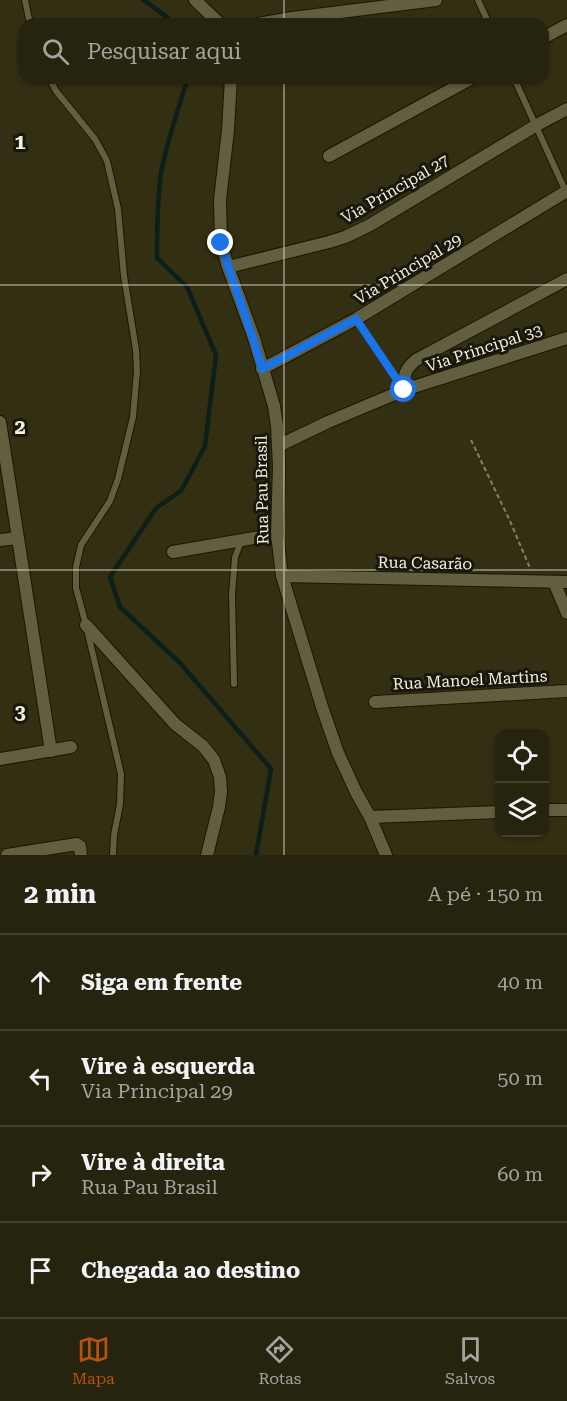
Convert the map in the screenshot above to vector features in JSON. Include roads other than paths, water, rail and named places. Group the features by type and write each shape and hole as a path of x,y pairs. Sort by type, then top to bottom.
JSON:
{"street":[{"path":"195,0 214,18"},
{"path":"292,18 436,0"},
{"path":"549,35 567,25"},
{"name":"Rua Pau Brasil","path":"231,84 220,200 221,243 254,338 274,406 279,466 277,534 282,576 338,753 386,855"},
{"path":"329,156 461,84"},
{"name":"Via Principal 27","path":"228,267 345,237 370,225 567,109"},
{"name":"Via Principal 29","path":"262,369 356,319 566,193"},
{"path":"404,390 404,375 408,367 416,360 567,279"},
{"name":"Via Principal 33","path":"278,446 404,390 567,339"},
{"path":"0,422 51,751"},
{"path":"173,552 277,534"},
{"path":"0,540 18,538"},
{"name":"Rua Casarão","path":"282,576 567,582"},
{"path":"554,582 567,612"},
{"path":"87,624 176,724 203,746 214,760 220,777 221,792 207,855"},
{"name":"Rua Manoel Martins","path":"375,702 567,691"},
{"path":"0,759 71,747"},
{"path":"549,810 567,810"},
{"path":"370,817 495,812"},
{"path":"7,855 76,844 80,846 81,855"}],"lane":[{"path":"25,0 29,18"},
{"path":"478,0 486,18"},
{"path":"52,84 95,139 107,161 118,209 124,276 136,350 137,371 133,417 118,479 110,501 81,544 76,588 87,624 121,774 120,804 113,855"},
{"path":"517,84 566,193"},
{"path":"234,684 232,595 235,557 242,541"}],"waterway":[{"path":"143,0 168,18"},
{"path":"186,84 161,173 157,258 187,287 216,355 205,446 181,491 156,508 110,577 120,607 180,663 271,769 256,855"}]}
